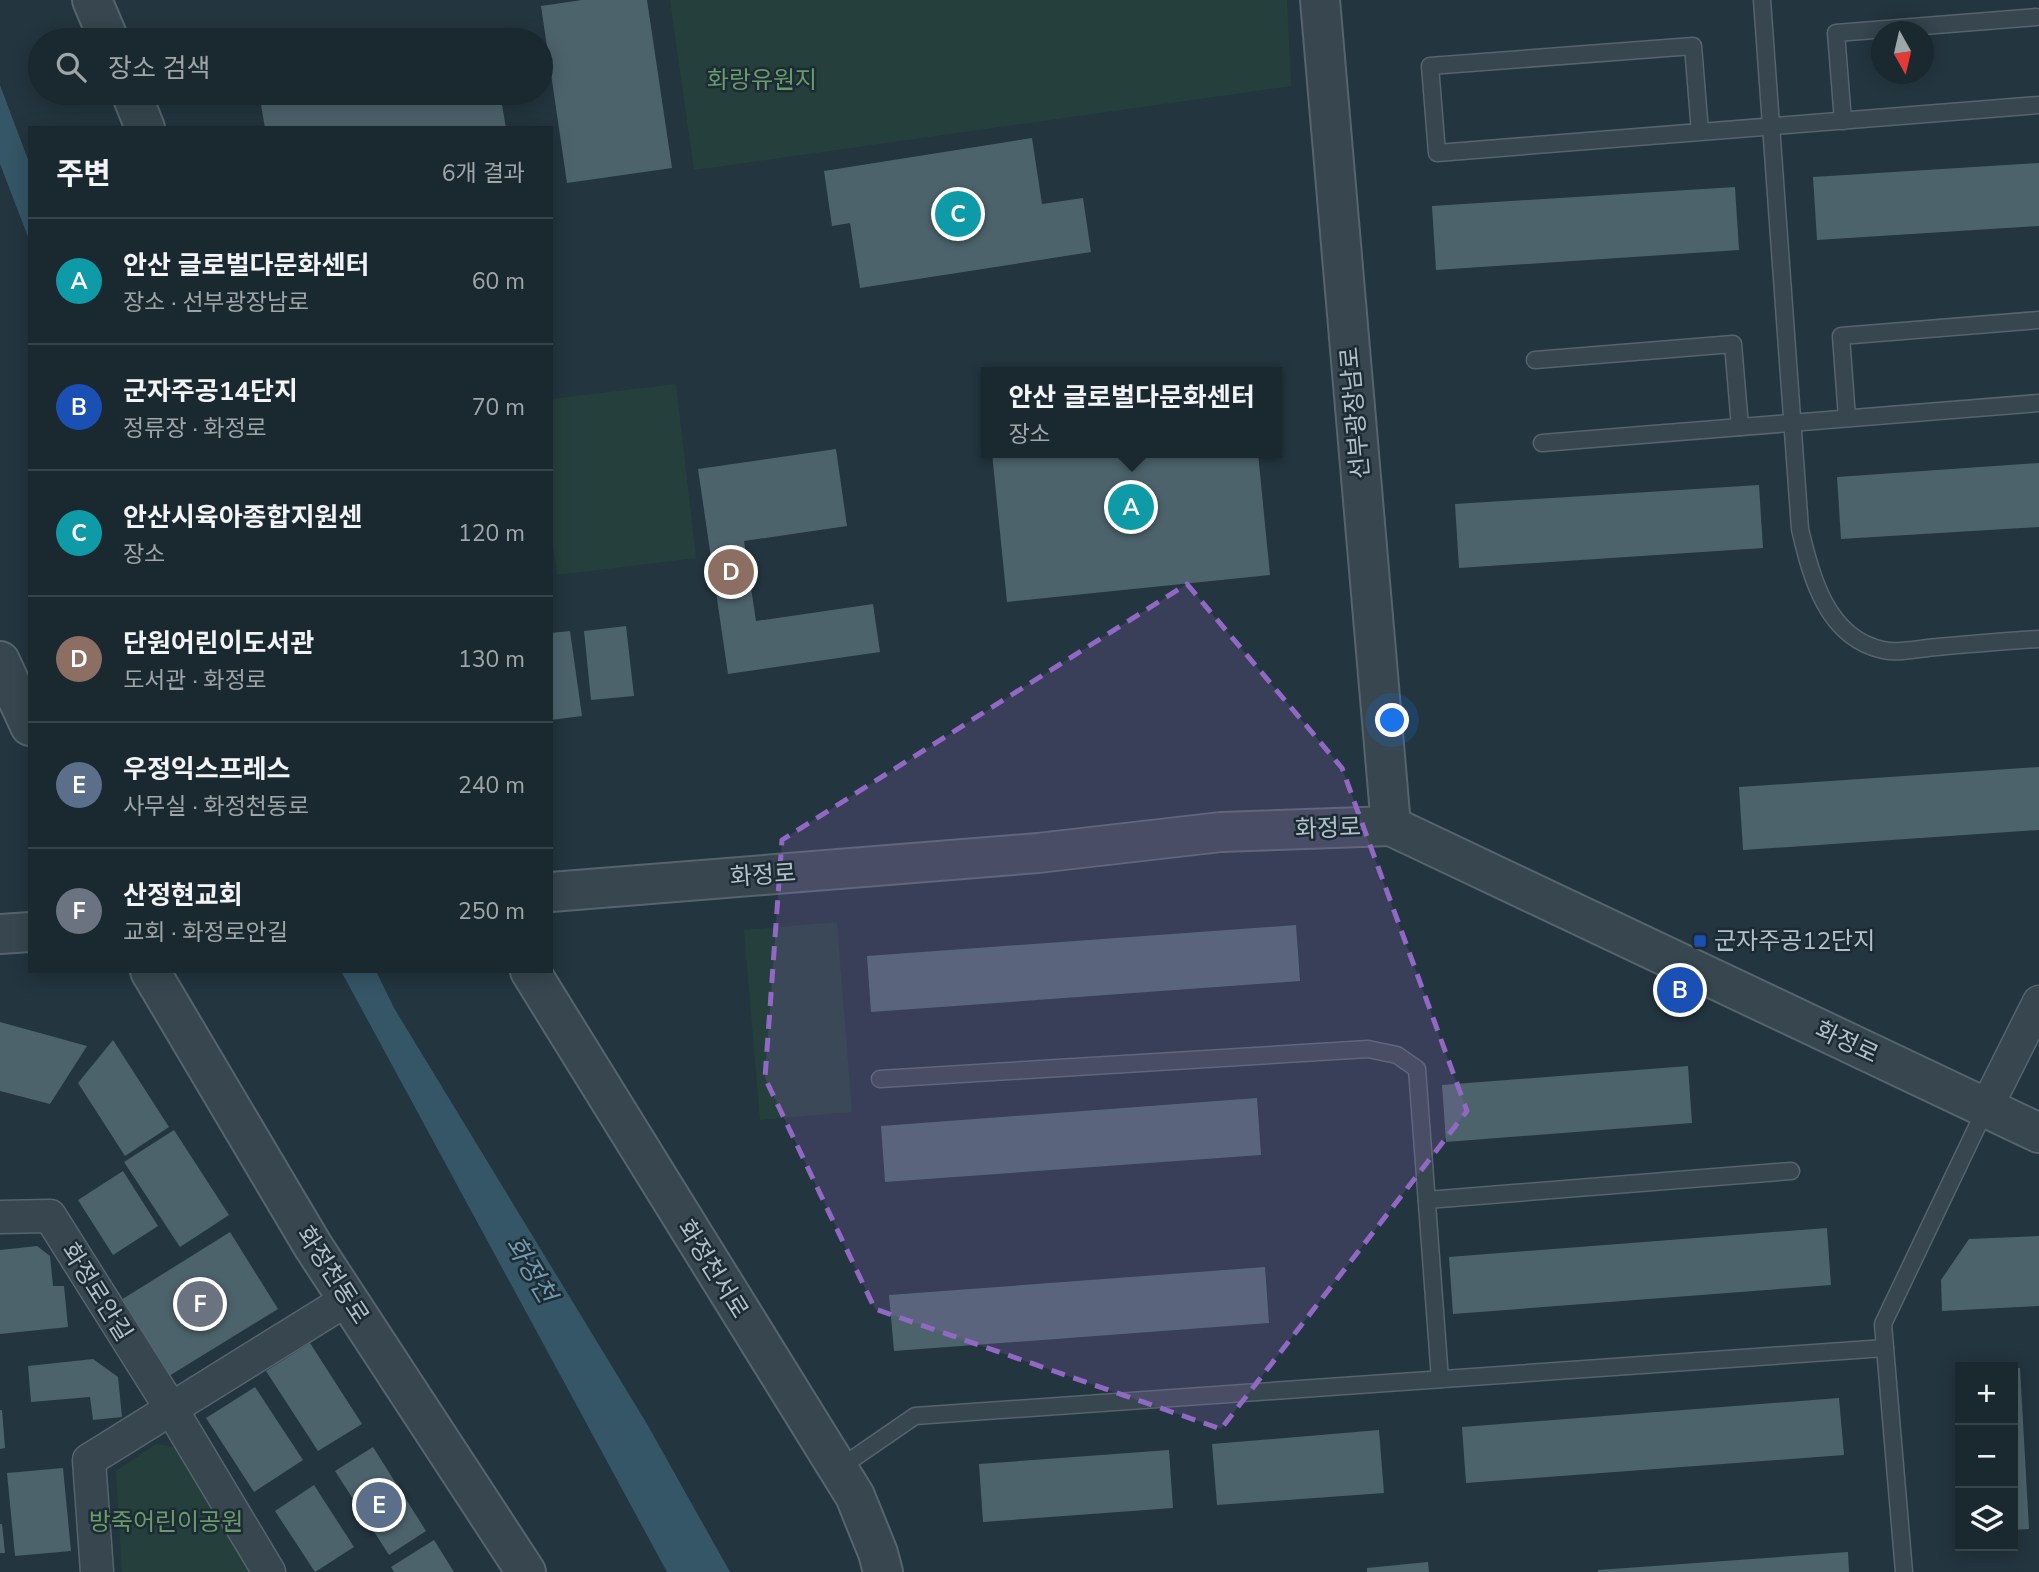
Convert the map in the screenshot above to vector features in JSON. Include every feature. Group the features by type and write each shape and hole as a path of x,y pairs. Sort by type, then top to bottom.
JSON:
{"street":[{"path":"92,0 103,28"},
{"name":"선부광장남로","path":"1320,0 1391,826"},
{"path":"136,105 144,126"},
{"path":"0,661 28,722"},
{"name":"화정로","path":"553,892 1038,853 1221,832 1391,826 2039,1133"},
{"path":"0,934 28,932"},
{"name":"화정천동로","path":"151,973 279,1191 526,1572"},
{"name":"화정천서로","path":"531,973 855,1496 883,1572"},
{"path":"1986,1108 2039,1002"},
{"name":"화정로안길","path":"0,1217 50,1216 172,1410 269,1572"},
{"path":"97,1572 89,1460 348,1299"}],"lane":[{"path":"1762,0 1800,529 1808,565 1820,597 1837,622 1857,640 1885,651 2039,639"},
{"path":"1843,121 1836,33 2036,18"},
{"path":"1700,132 1693,46 1430,66 1437,153 2039,105"},
{"path":"1847,418 1841,336 2039,320"},
{"path":"1535,360 1733,344 1740,427"},
{"path":"1542,443 2039,403"},
{"path":"880,1079 1368,1049 1397,1055 1417,1069 1440,1379"},
{"path":"1904,1572 1883,1324 1986,1108"},
{"path":"1427,1200 1791,1171"},
{"path":"838,1469 915,1416 1885,1348"}],"highlighted area":[{"path":"1187,584 1342,768 1467,1111 1221,1429 875,1309 765,1078 782,840"}],"green space":[{"name":"화랑유원지","path":"670,0 1287,0 1291,86 694,170"},
{"path":"676,384 696,558 557,575 553,544 553,399"},
{"path":"837,922 852,1112 760,1120 744,930"},
{"name":"방죽어린이공원","path":"156,1444 175,1447 253,1572 122,1572 116,1471"}],"water":[{"path":"0,85 28,160 28,237 0,164"},
{"name":"화정천","path":"342,973 377,973 394,1008 647,1424 730,1572 667,1572"}],"building":[{"path":"582,0 647,0 672,168 567,183 553,88 553,28 544,28 541,6"},
{"path":"261,105 502,105 506,126 265,126"},
{"path":"1032,138 1042,204 1083,198 1091,252 860,288 850,223 832,226 824,171"},
{"path":"2039,163 2039,226 1817,240 1813,177"},
{"path":"1735,187 1739,250 1436,270 1432,206"},
{"path":"836,449 847,526 744,541 756,621 873,604 880,652 728,674 698,469"},
{"path":"993,458 1258,458 1270,575 1007,602"},
{"path":"2039,463 2039,527 1841,539 1837,477"},
{"path":"1759,485 1763,548 1459,568 1455,504"},
{"path":"626,626 634,696 591,700 584,631"},
{"path":"570,631 582,716 553,720 553,633"},
{"path":"2039,767 2039,830 1743,850 1739,787"},
{"path":"1296,925 1300,981 871,1012 867,956"},
{"path":"0,1022 87,1046 50,1104 0,1091"},
{"path":"113,1040 169,1127 125,1156 78,1083"},
{"path":"1688,1066 1692,1123 1446,1142 1442,1085"},
{"path":"1257,1098 1261,1155 885,1182 881,1126"},
{"path":"174,1130 229,1215 180,1247 124,1162"},
{"path":"123,1171 158,1226 113,1255 78,1200"},
{"path":"1827,1228 1831,1285 1453,1314 1449,1257"},
{"path":"230,1232 278,1309 169,1376 121,1300"},
{"path":"2039,1236 2039,1306 1942,1311 1941,1280 1969,1239"},
{"path":"37,1246 50,1256 53,1286 64,1286 68,1327 0,1334 0,1250"},
{"path":"1265,1267 1269,1323 894,1351 889,1295"},
{"path":"310,1343 362,1424 318,1451 266,1371"},
{"path":"93,1359 118,1377 122,1417 93,1420 90,1397 31,1402 28,1366"},
{"path":"2018,1368 2020,1368 2029,1529 2018,1530"},
{"path":"255,1387 303,1460 254,1492 206,1418"},
{"path":"1839,1398 1844,1455 1466,1483 1462,1427"},
{"path":"0,1410 5,1448 0,1449"},
{"path":"1379,1430 1384,1493 1217,1505 1212,1444"},
{"path":"373,1447 426,1531 389,1555 335,1471"},
{"path":"1169,1450 1173,1508 983,1522 979,1464"},
{"path":"63,1468 71,1551 15,1556 7,1473"},
{"path":"314,1485 354,1547 315,1572 275,1511"},
{"path":"2,1524 5,1553 0,1553"},
{"path":"434,1540 454,1572 394,1572 391,1567"},
{"path":"1848,1552 1849,1572 1598,1572 1598,1570"},
{"path":"1428,1562 1429,1572 1367,1572 1367,1568"}],"place":[{"name":"안산시육아종합지원센","path":"958,214"},
{"name":"안산 글로벌다문화센터","path":"1131,507"},
{"name":"단원어린이도서관","path":"731,572"},
{"name":"군자주공12단지","path":"1700,941"},
{"name":"군자주공14단지","path":"1680,990"},
{"name":"산정현교회","path":"200,1304"},
{"name":"우정익스프레스","path":"379,1505"}]}
